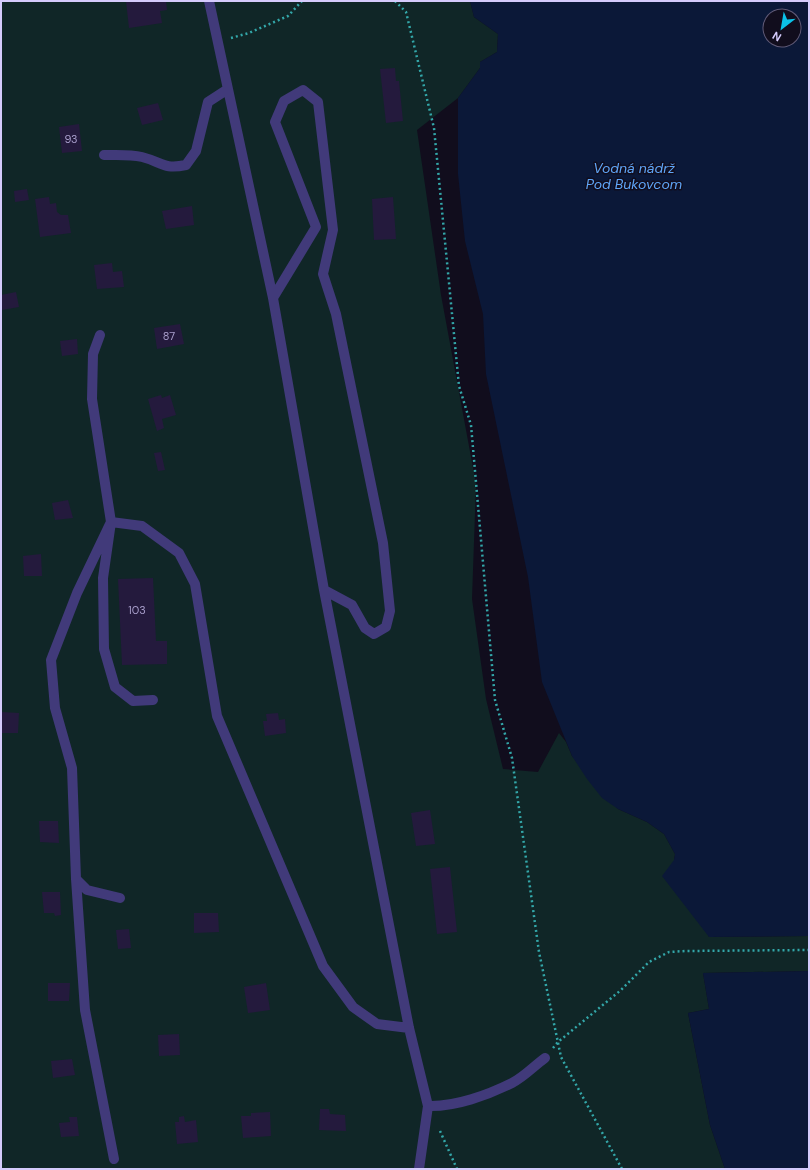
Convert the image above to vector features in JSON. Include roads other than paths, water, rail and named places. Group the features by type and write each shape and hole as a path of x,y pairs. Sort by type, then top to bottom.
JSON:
{"street":[{"path":"209,1 273,298 324,590 409,1028 428,1106 419,1169"},
{"path":"104,155 124,154 142,157 172,168 186,165 196,151 208,102 228,89"},
{"path":"273,298 316,227 276,122 284,101 303,90 318,102 333,230 323,274 336,314 383,543 390,611 386,627 374,634 365,628 352,605 324,590"},
{"path":"100,335 93,354 92,399 112,522 103,578 104,649 115,687 133,701 153,700"},
{"path":"112,522 142,526 179,553 195,584 217,716 323,966 353,1007 377,1024 409,1028"},
{"path":"112,522 77,593 51,660 55,708 72,768 76,879 85,1010 114,1159"},
{"path":"76,879 87,890 120,898"},
{"path":"428,1106 440,1107 477,1097 513,1082 544,1058"}],"water":[{"name":"Vodná nádrž Pod Bukovcom","path":"470,1 809,1 809,936 709,937 662,876 674,860 675,854 664,834 647,822 618,809 602,798 572,756 542,682 528,577 486,374 483,314 465,241 458,174 458,98 480,68 480,62 497,52 498,34 474,17"},
{"path":"809,971 809,1169 725,1169 710,1125 688,1013 709,1009 703,973"}]}
